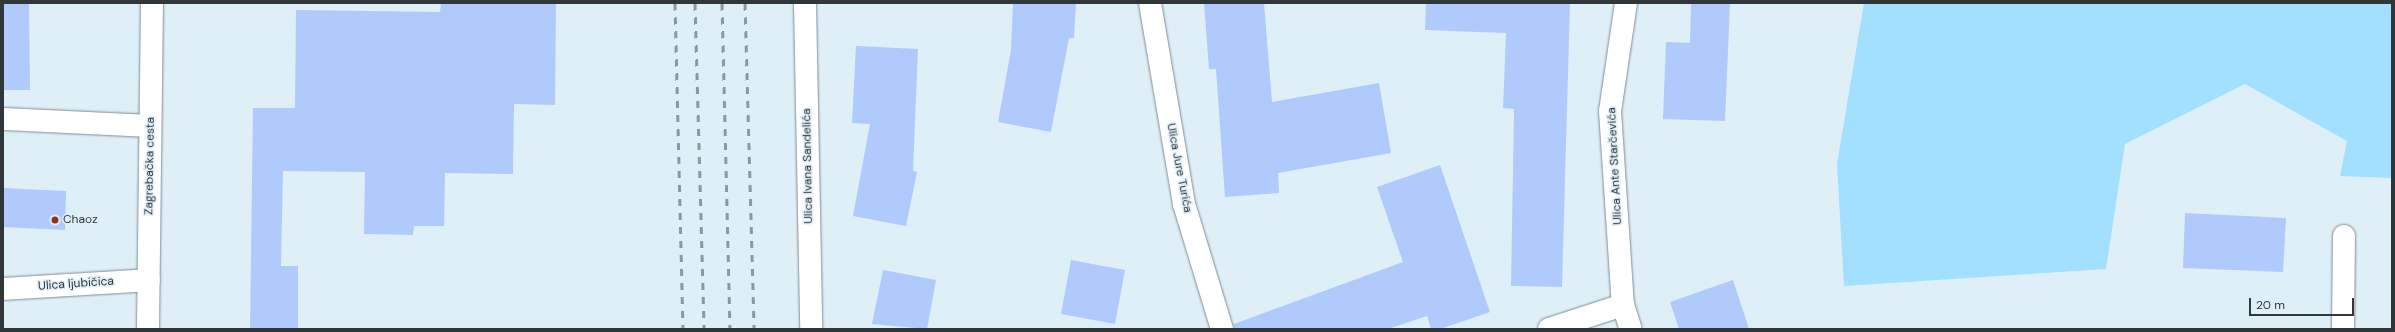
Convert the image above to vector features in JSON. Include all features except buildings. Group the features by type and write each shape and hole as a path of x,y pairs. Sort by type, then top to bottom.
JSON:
{"street":[{"name":"Zagrebačka cesta","path":"148,329 152,3"},
{"name":"Ulica Ivana Sandelića","path":"805,3 811,329"},
{"name":"Ulica Jure Turića","path":"1150,3 1184,204 1222,329"},
{"name":"Ulica Ante Starčevića","path":"1626,3 1610,111 1623,305 1631,329"},
{"path":"3,119 150,126"},
{"path":"2342,329 2344,236"},
{"name":"Ulica ljubičica","path":"3,289 148,280"},
{"path":"1549,329 1623,305"}],"shaded area":[{"path":"1864,3 2392,3 2392,178 2340,176 2347,141 2245,84 2125,144 2106,269 1844,286 1837,164"}],"railway":[{"path":"675,3 683,329"},
{"path":"695,3 704,329"},
{"path":"722,3 730,329"},
{"path":"745,3 754,329"}],"place":[{"name":"Chaoz","path":"55,220"}]}
